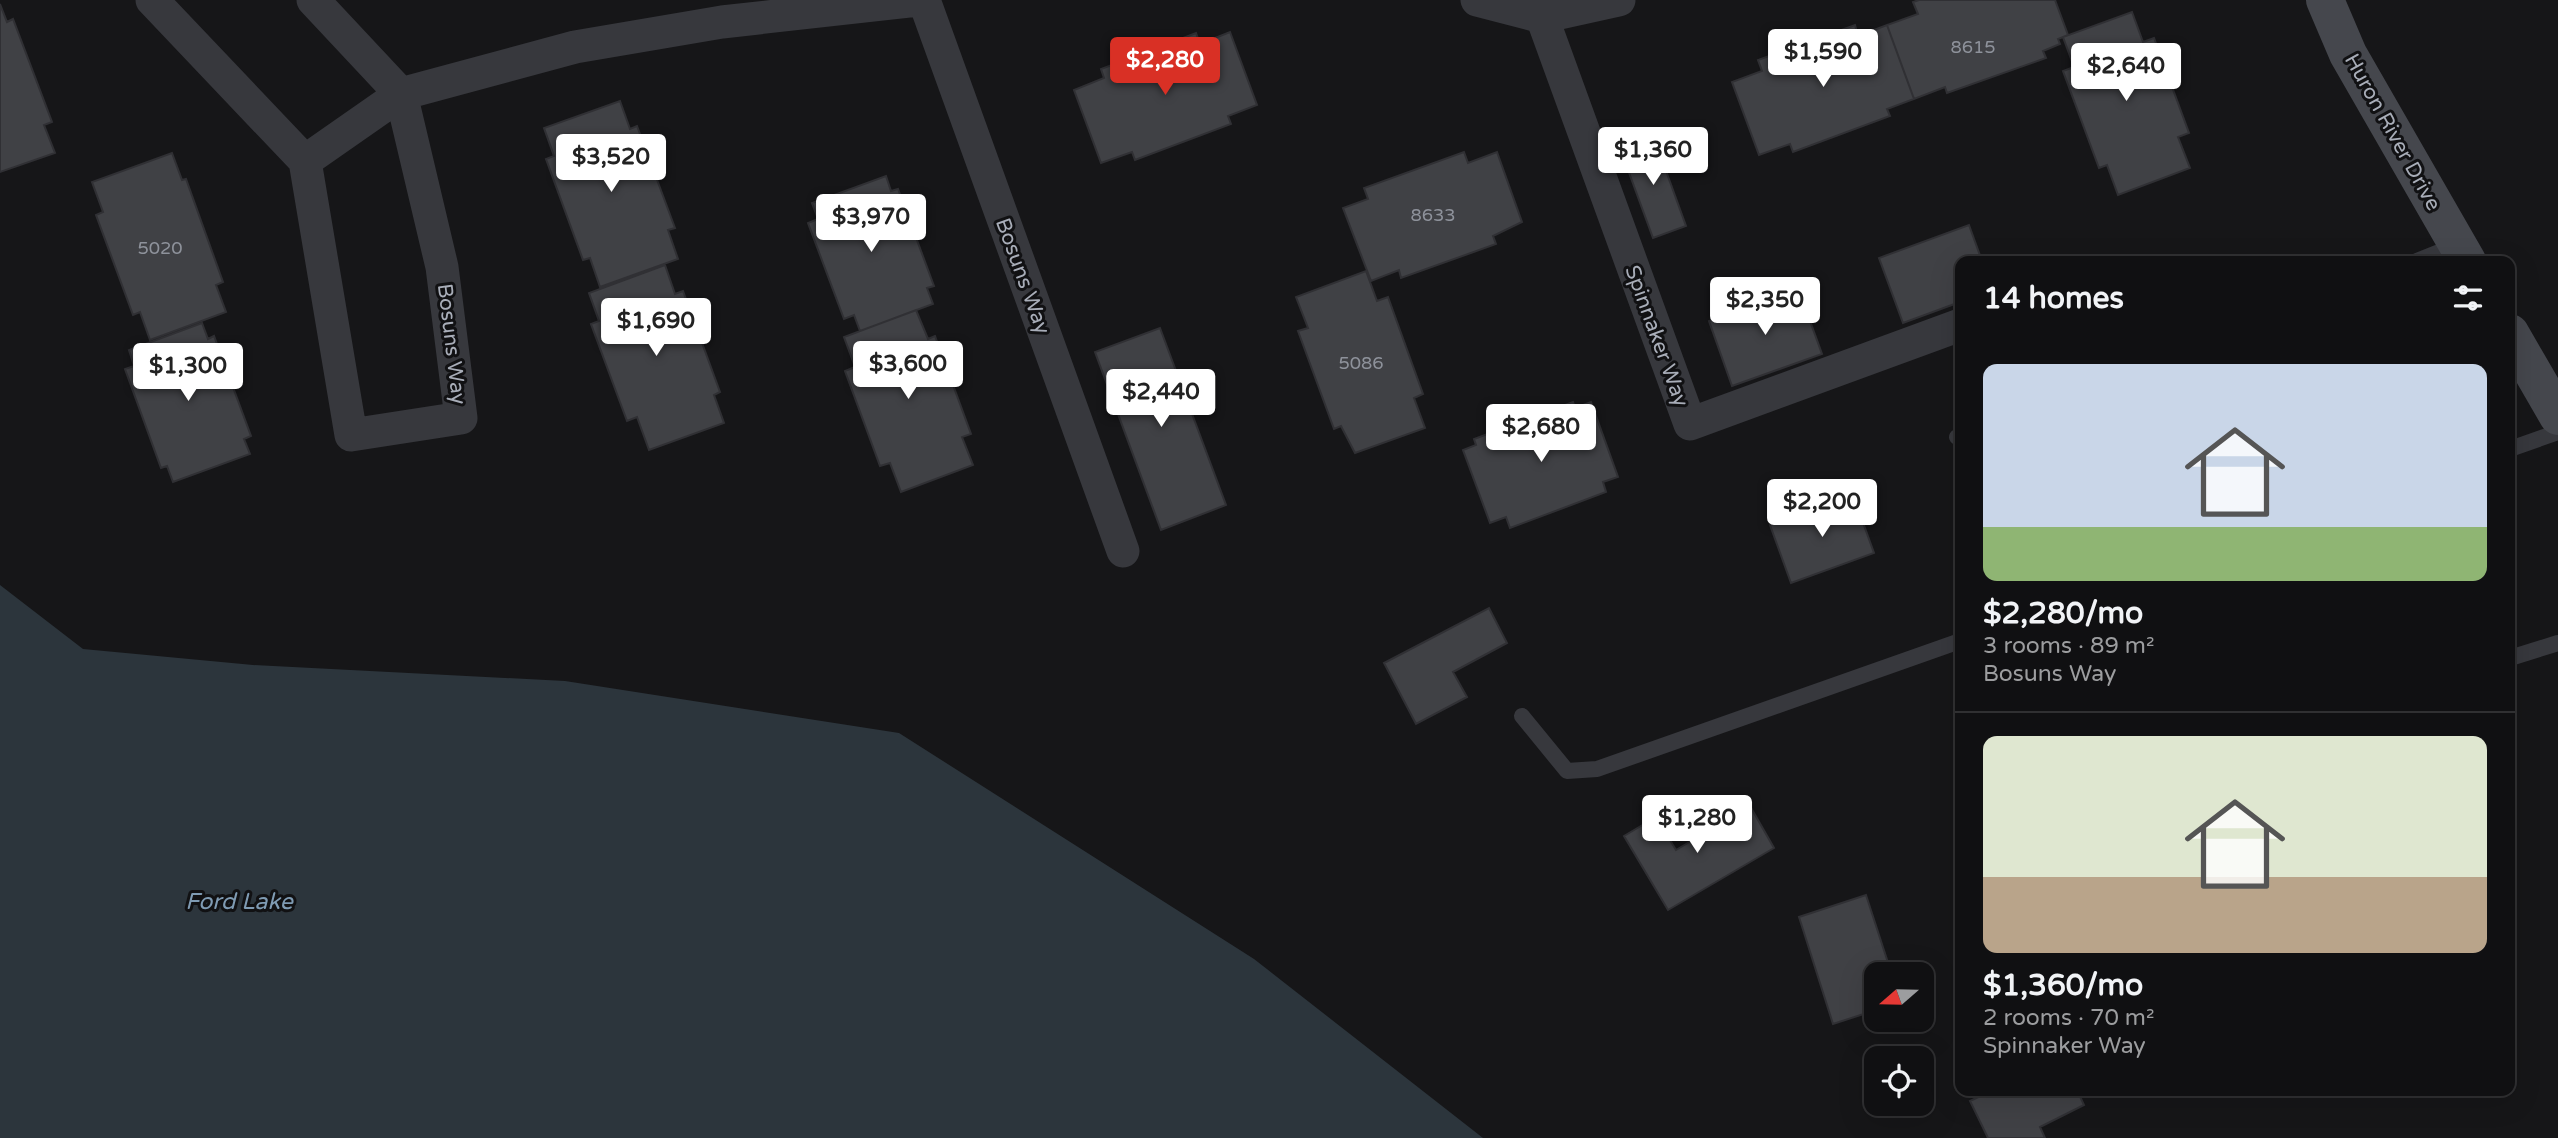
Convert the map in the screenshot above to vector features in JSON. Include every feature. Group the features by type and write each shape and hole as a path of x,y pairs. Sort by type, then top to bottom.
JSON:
{"main road":[{"name":"Huron River Drive","path":"2325,0 2348,54 2462,253"},
{"path":"2515,342 2558,416"}],"street":[{"path":"152,0 305,161 401,94 575,47 722,22 918,0"},
{"name":"Bosuns Way","path":"305,161 351,435 461,418 442,267 401,94 313,0"},
{"name":"Bosuns Way","path":"924,0 1123,551"},
{"path":"1495,3 1542,17 1619,0"},
{"name":"Spinnaker Way","path":"1542,17 1690,424 1955,327"}],"lane":[{"path":"2515,447 2558,432"},
{"path":"1522,716 1567,771 1597,769 1955,643"},
{"path":"2515,656 2558,643"}],"water":[{"name":"Ford Lake","path":"0,585 83,649 253,665 565,681 899,733 1254,959 1483,1138 0,1138"}],"building":[{"path":"2055,0 2068,35 2058,39 2060,44 2043,51 2046,58 1947,93 1945,87 1914,99 1887,25 1918,14 1913,2"},
{"path":"0,4 7,22 13,19 52,122 44,125 55,153 0,172"},
{"path":"2132,12 2143,42 2154,38 2189,133 2178,137 2190,168 2118,195 2107,165 2099,168 2063,71 2074,67 2063,37"},
{"path":"1855,25 1858,36 1887,25 1914,99 1887,109 1890,116 1793,152 1790,144 1759,155 1732,82 1762,71 1758,60"},
{"path":"1230,32 1257,105 1228,116 1231,124 1135,160 1132,152 1101,163 1074,90 1104,78 1101,69 1196,33 1200,44"},
{"path":"620,101 630,129 637,126 675,228 668,230 678,259 600,287 590,258 583,260 546,159 554,156 544,128"},
{"path":"1653,135 1686,226 1653,238 1620,148"},
{"path":"1464,152 1468,163 1497,152 1522,222 1493,236 1496,244 1401,278 1399,270 1371,281 1343,208 1368,199 1364,188"},
{"path":"172,153 182,180 186,179 223,282 216,285 226,312 150,340 140,312 133,315 96,215 103,212 92,182"},
{"path":"886,176 891,191 898,189 934,286 927,288 933,304 860,331 854,315 844,319 808,223 818,219 812,203"},
{"path":"1969,225 1980,256 1955,256 1955,304 1903,323 1879,258"},
{"path":"665,265 675,294 683,291 720,392 714,395 724,423 649,450 637,417 627,421 591,324 599,321 589,293"},
{"path":"1366,271 1377,301 1388,297 1423,394 1414,398 1425,428 1355,453 1341,426 1334,429 1298,331 1308,328 1296,297"},
{"path":"1798,288 1822,354 1732,386 1709,321"},
{"path":"916,310 928,339 935,336 971,434 962,437 973,465 901,492 890,463 880,466 845,371 855,367 844,337"},
{"path":"202,323 208,339 214,336 251,436 244,439 250,454 173,482 167,466 161,468 125,369 134,366 129,350"},
{"path":"1160,328 1226,505 1161,530 1095,352"},
{"path":"1573,402 1575,408 1591,402 1618,477 1603,482 1606,492 1510,528 1506,517 1490,523 1463,450 1476,445 1474,439"},
{"path":"1853,495 1874,553 1791,583 1770,525"},
{"path":"1489,608 1507,643 1453,672 1467,697 1416,724 1384,663"},
{"path":"1750,806 1774,848 1668,910 1624,836 1656,817 1676,850"},
{"path":"1866,895 1888,962 1864,962 1864,1014 1833,1024 1799,917"},
{"path":"1980,1096 2080,1096 2084,1105 2040,1127 2045,1138 1988,1138 1970,1101"}]}
